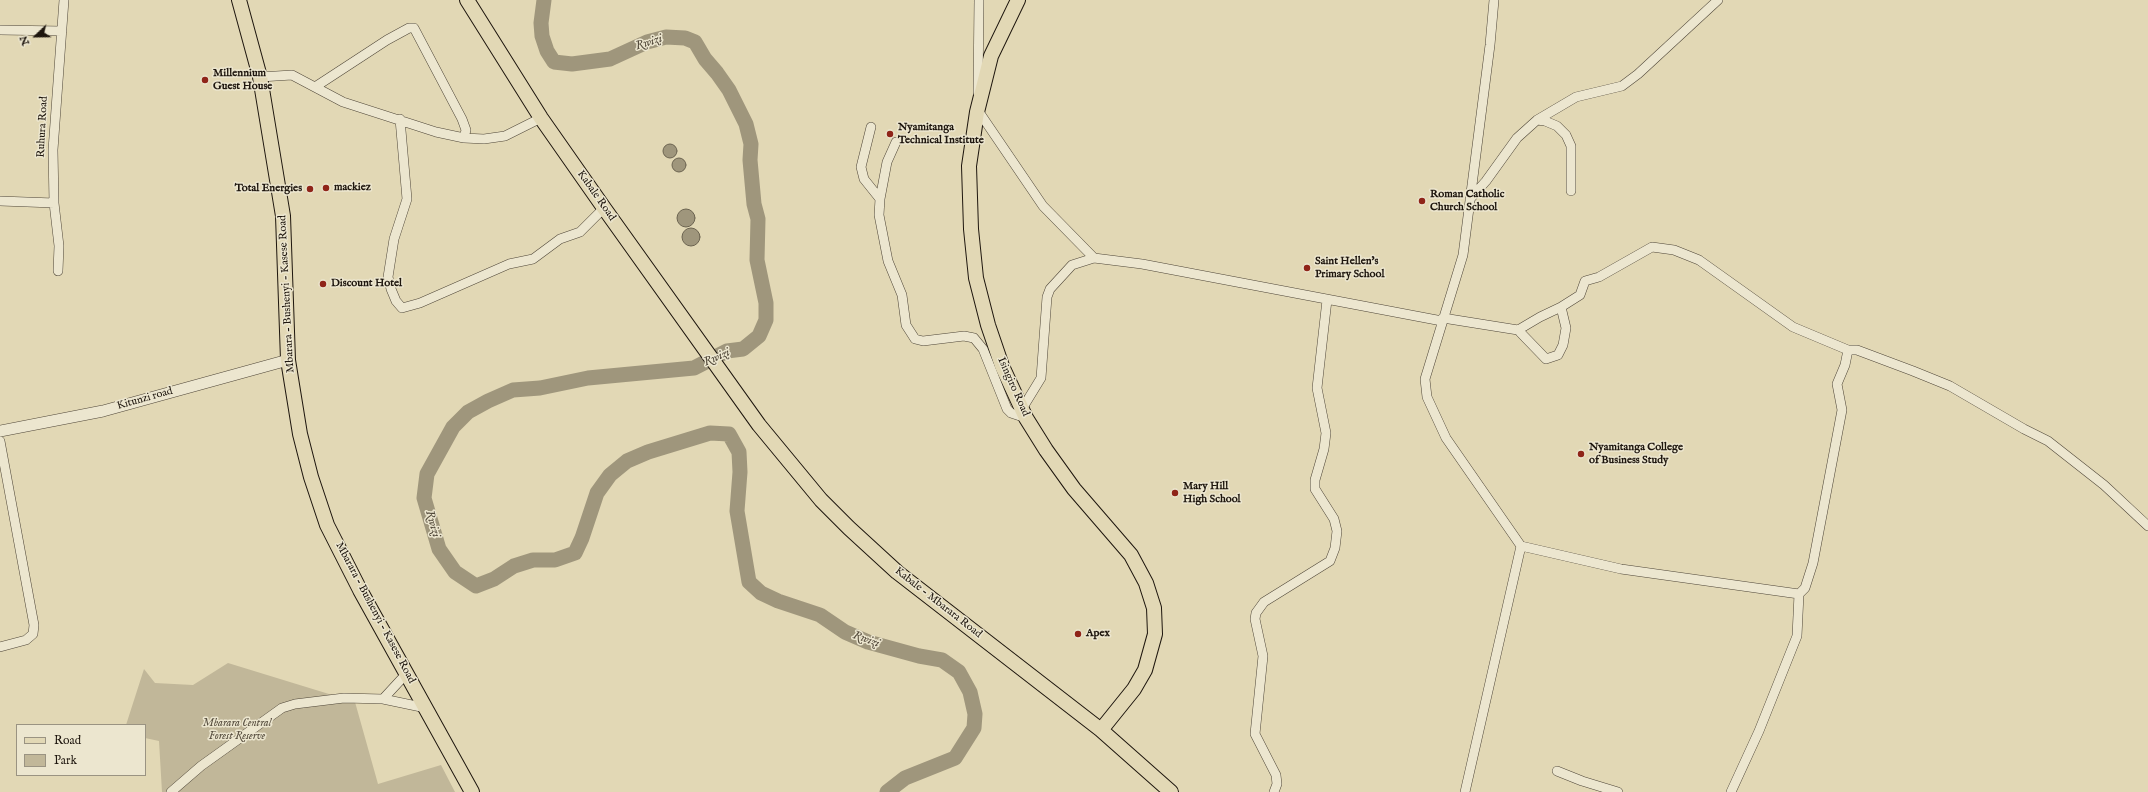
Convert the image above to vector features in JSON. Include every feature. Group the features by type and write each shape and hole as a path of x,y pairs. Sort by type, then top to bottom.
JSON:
{"main road":[{"name":"Mbarara - Bushenyi - Kasese Road","path":"234,0 260,77 283,216 288,360 300,434 311,477 327,525 360,590 472,792"},
{"name":"Mbarara - Bushenyi - Kasese Road","path":"239,0 250,46"},
{"name":"Kabale Road","path":"467,0 541,118 732,387"},
{"name":"Isingiro Road","path":"1018,0 991,56 978,112 969,166 971,229 976,278 988,325 1002,366 1024,413 1046,450 1074,490 1131,555 1146,583 1154,608 1155,634 1145,670 1134,689 1101,730"},
{"name":"Kabale - Mbarara Road","path":"732,387 793,468 848,528 897,572 1101,730 1171,792"}],"street":[{"name":"Ruhura Road","path":"58,271 59,246 54,203 53,150 64,0"},
{"path":"979,0 978,112 990,126 1043,206 1094,258"},
{"path":"1494,0 1490,45 1463,255 1425,379 1427,397 1446,438 1521,546 1621,568 1798,594 1805,588 1813,563 1842,410 1837,384 1846,365 1848,350"},
{"path":"1470,198 1486,181 1517,138 1537,120 1576,97 1622,86 1638,74 1718,0"},
{"path":"315,87 386,40 408,28 414,28 462,119 466,130 464,138"},
{"path":"0,30 62,31"},
{"path":"260,77 292,75 343,102 400,119 436,132 464,138 484,139 505,136 541,118"},
{"path":"400,119 407,199 394,239 388,277 391,289 402,308 420,303 509,264 533,259 560,239 580,232 604,208"},
{"path":"1537,120 1545,120 1557,126 1566,135 1571,146 1571,191"},
{"path":"871,128 861,167 864,179 880,199"},
{"path":"896,142 888,162 880,199 880,225 888,261 902,295 906,325 915,339 923,340 964,336 974,338 983,350 1007,409 1011,413 1024,413 1041,378 1047,297 1050,289 1072,265 1094,258 1142,264 1327,300 1443,320 1518,330 1546,359 1558,355 1563,345 1566,328 1562,308"},
{"path":"0,201 54,203"},
{"path":"1518,330 1531,321 1562,308 1580,295 1585,281 1599,277 1652,247 1674,250 1699,260 1793,327 1848,350 1856,350 1913,370 1950,386 2024,429 2048,441 2104,485 2148,526"},
{"path":"1274,792 1277,784 1276,775 1254,734 1263,656 1256,613 1264,602 1330,561 1335,548 1336,531 1334,520 1328,508 1319,497 1315,484 1326,432 1317,388 1327,300"},
{"name":"Kitunzi road","path":"0,431 103,411 288,360"},
{"path":"0,441 34,625 33,634 26,640 0,647"},
{"path":"1465,792 1521,546"},
{"path":"1731,792 1760,731 1794,648 1799,619 1798,594"},
{"path":"383,699 407,673"},
{"path":"171,792 201,766 282,708 295,704 344,698 383,699 426,708"},
{"path":"1557,771 1582,781 1618,792"}],"green space":[{"name":"Mbarara Central Forest Reserve","path":"228,663 355,702 378,784 441,765 455,792 162,792 159,741 146,738 146,724 126,724 144,669 155,683 193,685"}],"shaded area":[{"path":"667,144 673,144 677,148 677,154 673,158 667,158 663,154 663,148"},
{"path":"679,158 684,160 686,165 684,170 679,172 674,170 672,165 674,160"},
{"path":"686,209 692,212 695,218 692,224 686,227 680,224 677,218 680,212"},
{"path":"687,228 695,228 700,233 698,244 695,246 687,246 682,241 682,233"}],"waterway":[{"name":"Rwizi","path":"544,0 541,23 542,36 547,51 554,62 572,64 610,59 647,42 666,37 685,38 695,42 705,59 729,90 746,124 751,144 750,160 754,204 758,219 757,260 766,303 766,320 759,336 743,349 727,351 694,368 588,378 540,388 513,390 468,412 453,427 427,474 424,498 439,549 455,572 476,586 494,579 514,566 533,560 555,560 575,553 582,538 597,493 610,475 627,461 648,452 710,433 729,434 739,452 740,472 737,511 749,582 761,593 778,601 820,615 845,632 868,642 919,656 942,660 959,672 970,692 975,714 974,728 955,758 905,778 887,792"}],"place":[{"name":"Millennium Guest House","path":"205,80"},
{"name":"Nyamitanga Technical Institute","path":"890,134"},
{"name":"mackiez","path":"326,188"},
{"name":"Total Energies","path":"310,189"},
{"name":"Roman Catholic Church School","path":"1422,201"},
{"name":"Saint Hellen's Primary School","path":"1307,268"},
{"name":"Discount Hotel","path":"323,284"},
{"name":"Nyamitanga College of Business Study","path":"1581,454"},
{"name":"Mary Hill High School","path":"1175,493"},
{"name":"Apex","path":"1078,634"}]}
